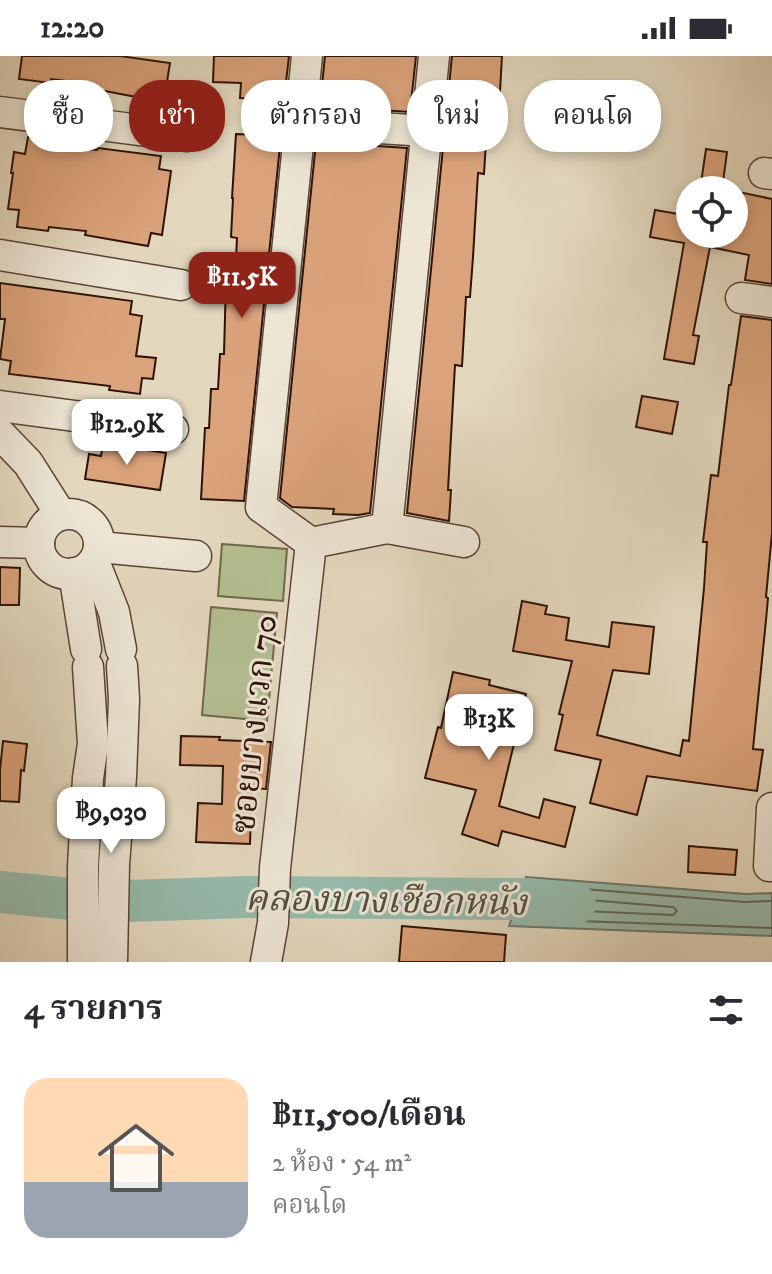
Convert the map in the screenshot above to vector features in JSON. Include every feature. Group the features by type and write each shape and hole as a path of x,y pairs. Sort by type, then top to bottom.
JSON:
{"street":[{"path":"304,80 307,56"},
{"path":"432,80 434,56"},
{"path":"0,112 129,129"},
{"path":"296,152 261,507 311,543 387,528 464,542"},
{"path":"387,528 425,152"},
{"path":"0,255 181,285"},
{"path":"741,298 772,302"},
{"path":"0,406 173,429"},
{"path":"0,434 28,463 61,515"},
{"path":"112,962 114,864 107,744 87,658 89,560 98,533 86,519 77,515 61,515 43,528 39,543 43,558 58,571 89,560 196,556"},
{"path":"0,542 39,543"},
{"name":"ซอยบางแวก 70","path":"266,962 273,923 275,868 311,543"},
{"path":"83,962 83,866 88,778 107,744 124,699 114,612 89,560"},
{"path":"769,866 772,808"}],"shaded area":[{"path":"222,544 287,549 283,601 218,596"},
{"path":"211,607 277,613 267,721 202,715"}],"water":[{"path":"526,877 746,894 772,893 772,936 509,926"}],"building":[{"path":"22,56 120,56 170,63 167,80 129,80 129,96 113,93 113,80 19,79"},
{"path":"214,56 289,56 286,80 241,80 241,83 213,80"},
{"path":"325,56 416,56 413,80 407,80 407,112 391,111 391,80 323,80"},
{"path":"452,56 502,56 501,80 450,80"},
{"path":"236,134 241,134 241,152 279,152 244,501 201,499 205,428 209,428 211,389 218,389 220,354 224,354 226,280 235,280 237,238 231,237"},
{"path":"391,147 407,148 370,513 333,514 334,509 292,507 280,498 315,152 391,152"},
{"path":"706,149 727,152 724,176 702,176"},
{"path":"113,150 161,156 159,169 171,171 162,235 151,233 148,246 85,235 86,231 17,227 19,210 8,209 11,173 14,152"},
{"path":"443,152 485,152 484,174 478,173 462,366 455,365 449,521 407,513"},
{"path":"748,194 772,199 772,284 745,280 749,255 715,248 748,248"},
{"path":"655,210 676,214 676,242 650,237"},
{"path":"683,248 710,248 693,335 699,336 694,364 664,359"},
{"path":"0,283 132,301 130,314 142,316 136,356 156,358 153,379 142,378 140,394 109,390 110,386 9,374 11,361 0,359 5,319 0,319"},
{"path":"741,316 772,320 772,533 753,749 763,750 757,791 647,776 637,815 590,803 601,760 555,750 563,715 559,714 572,661 513,651 522,601 547,606 545,614 569,618 566,640 609,647 612,622 654,627 649,674 613,670 597,735 680,756 683,740 689,741 704,588 707,542 703,542 711,475 718,476"},
{"path":"642,396 678,402 672,434 636,427"},
{"path":"103,443 166,453 160,490 85,479 89,454 101,456"},
{"path":"0,567 20,568 19,605 0,605"},
{"path":"453,672 490,680 489,685 526,694 499,806 539,818 544,799 575,807 565,847 502,831 498,846 462,834 476,790 425,778 438,727 441,728"},
{"path":"181,736 271,742 266,789 252,788 250,844 196,842 198,803 222,804 223,766 180,765"},
{"path":"3,741 27,744 19,802 0,801"},
{"path":"689,846 737,850 735,875 688,872"},
{"path":"402,926 506,935 504,962 399,962"}],"waterway":[{"name":"คลองบางเชือกหนัง","path":"0,892 100,902 246,897 524,899 575,904"}]}
